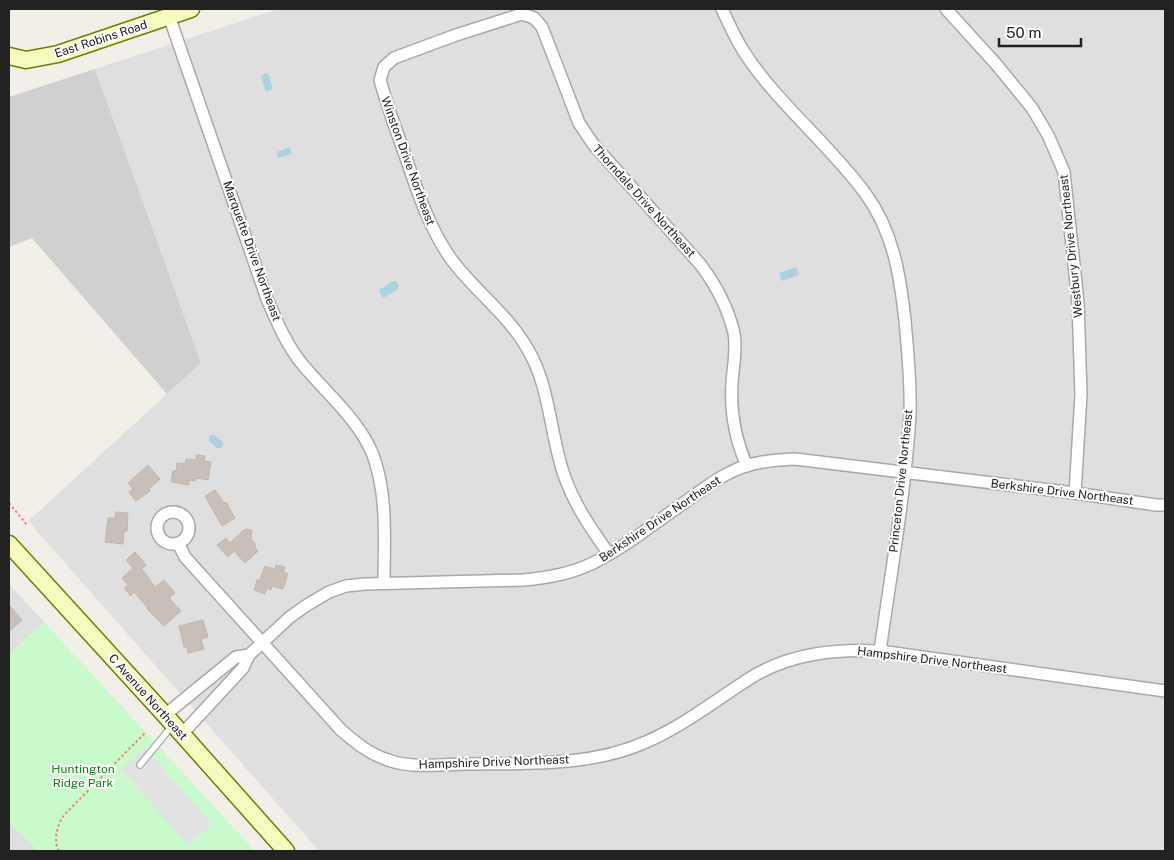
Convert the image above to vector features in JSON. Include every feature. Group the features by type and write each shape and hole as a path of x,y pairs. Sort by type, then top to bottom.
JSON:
{"street":[{"name":"East Robins Road","path":"9,56 26,60 58,54 191,9"},
{"name":"Princeton Drive Northeast","path":"722,9 733,33 760,74 865,192 880,214 896,257 902,291 908,354 910,413 904,473 880,651"},
{"name":"Westbury Drive Northeast","path":"946,9 996,64 1032,108 1048,135 1064,172 1079,311 1081,394 1075,493"},
{"name":"Thorndale Drive Northeast","path":"456,35 522,14 534,18 542,27 579,123 593,144 700,264 722,298 734,335 731,408 734,430 738,447 747,466"},
{"name":"Marquette Drive Northeast","path":"169,16 276,321 302,364 346,413 372,453 381,482 384,511 384,583"},
{"name":"Winston Drive Northeast","path":"456,35 394,58 384,67 380,80 424,210 434,231 449,256 466,278 514,329 528,348 539,376 564,475 590,528 609,554"},
{"name":"Berkshire Drive Northeast","path":"173,724 243,668 249,655 290,617 329,592 346,586 384,583 548,578 592,564 729,473 771,460 795,459 1075,493 1156,505 1165,504"},
{"name":"Hampshire Drive Northeast","path":"178,543 186,557 341,730 363,748 389,761 416,765 562,762 601,756 644,743 680,725 754,676 779,664 824,652 880,651 1165,691"},
{"name":"C Avenue Northeast","path":"11,551 173,724 286,851"},
{"path":"173,724 236,657 249,655"}],"lane":[{"path":"140,765 173,724"}],"path":[{"path":"9,503 27,525"},
{"path":"59,851 56,837 58,825 64,815 146,732"}],"shaded area":[{"path":"278,9 1165,9 1165,851 319,851 28,521 201,363 95,69"},
{"path":"95,69 201,363 167,394 32,238 9,247 9,97"},
{"path":"9,584 44,622 9,654"},
{"path":"145,748 212,824 188,845 121,769"},
{"path":"9,822 39,851 9,851"}],"green space":[{"name":"Huntington Ridge Park","path":"44,622 255,851 39,851 9,822 9,654"}],"water":[{"path":"265,73 268,74 273,89 266,92 261,77"},
{"path":"290,147 292,154 278,158 277,152"},
{"path":"796,267 799,275 782,281 779,273"},
{"path":"396,281 399,285 398,289 383,298 379,290"},
{"path":"210,435 214,435 223,442 222,448 217,448 210,442"}],"building":[{"path":"196,455 205,456 204,461 211,462 208,480 196,478 195,481 189,480 189,485 171,482 177,463 185,464 186,459 196,460"},
{"path":"148,465 160,479 149,489 150,491 136,501 129,492 133,489 128,483"},
{"path":"215,490 224,503 226,502 235,518 222,526 205,496"},
{"path":"116,512 128,513 127,531 124,531 123,544 105,542 108,518 115,518"},
{"path":"245,529 252,530 251,539 258,551 245,563 234,551 228,557 217,545 226,538 230,543"},
{"path":"135,552 146,565 142,569 155,587 164,580 175,593 169,598 181,611 164,626 134,592 131,596 124,588 128,585 122,578 133,568 126,560"},
{"path":"276,565 285,567 283,572 288,574 283,589 272,586 271,590 267,588 265,594 254,590 265,566 275,569"},
{"path":"9,605 22,620 9,632"},
{"path":"203,620 208,637 201,639 204,649 188,653 187,647 184,647 179,626"}]}
